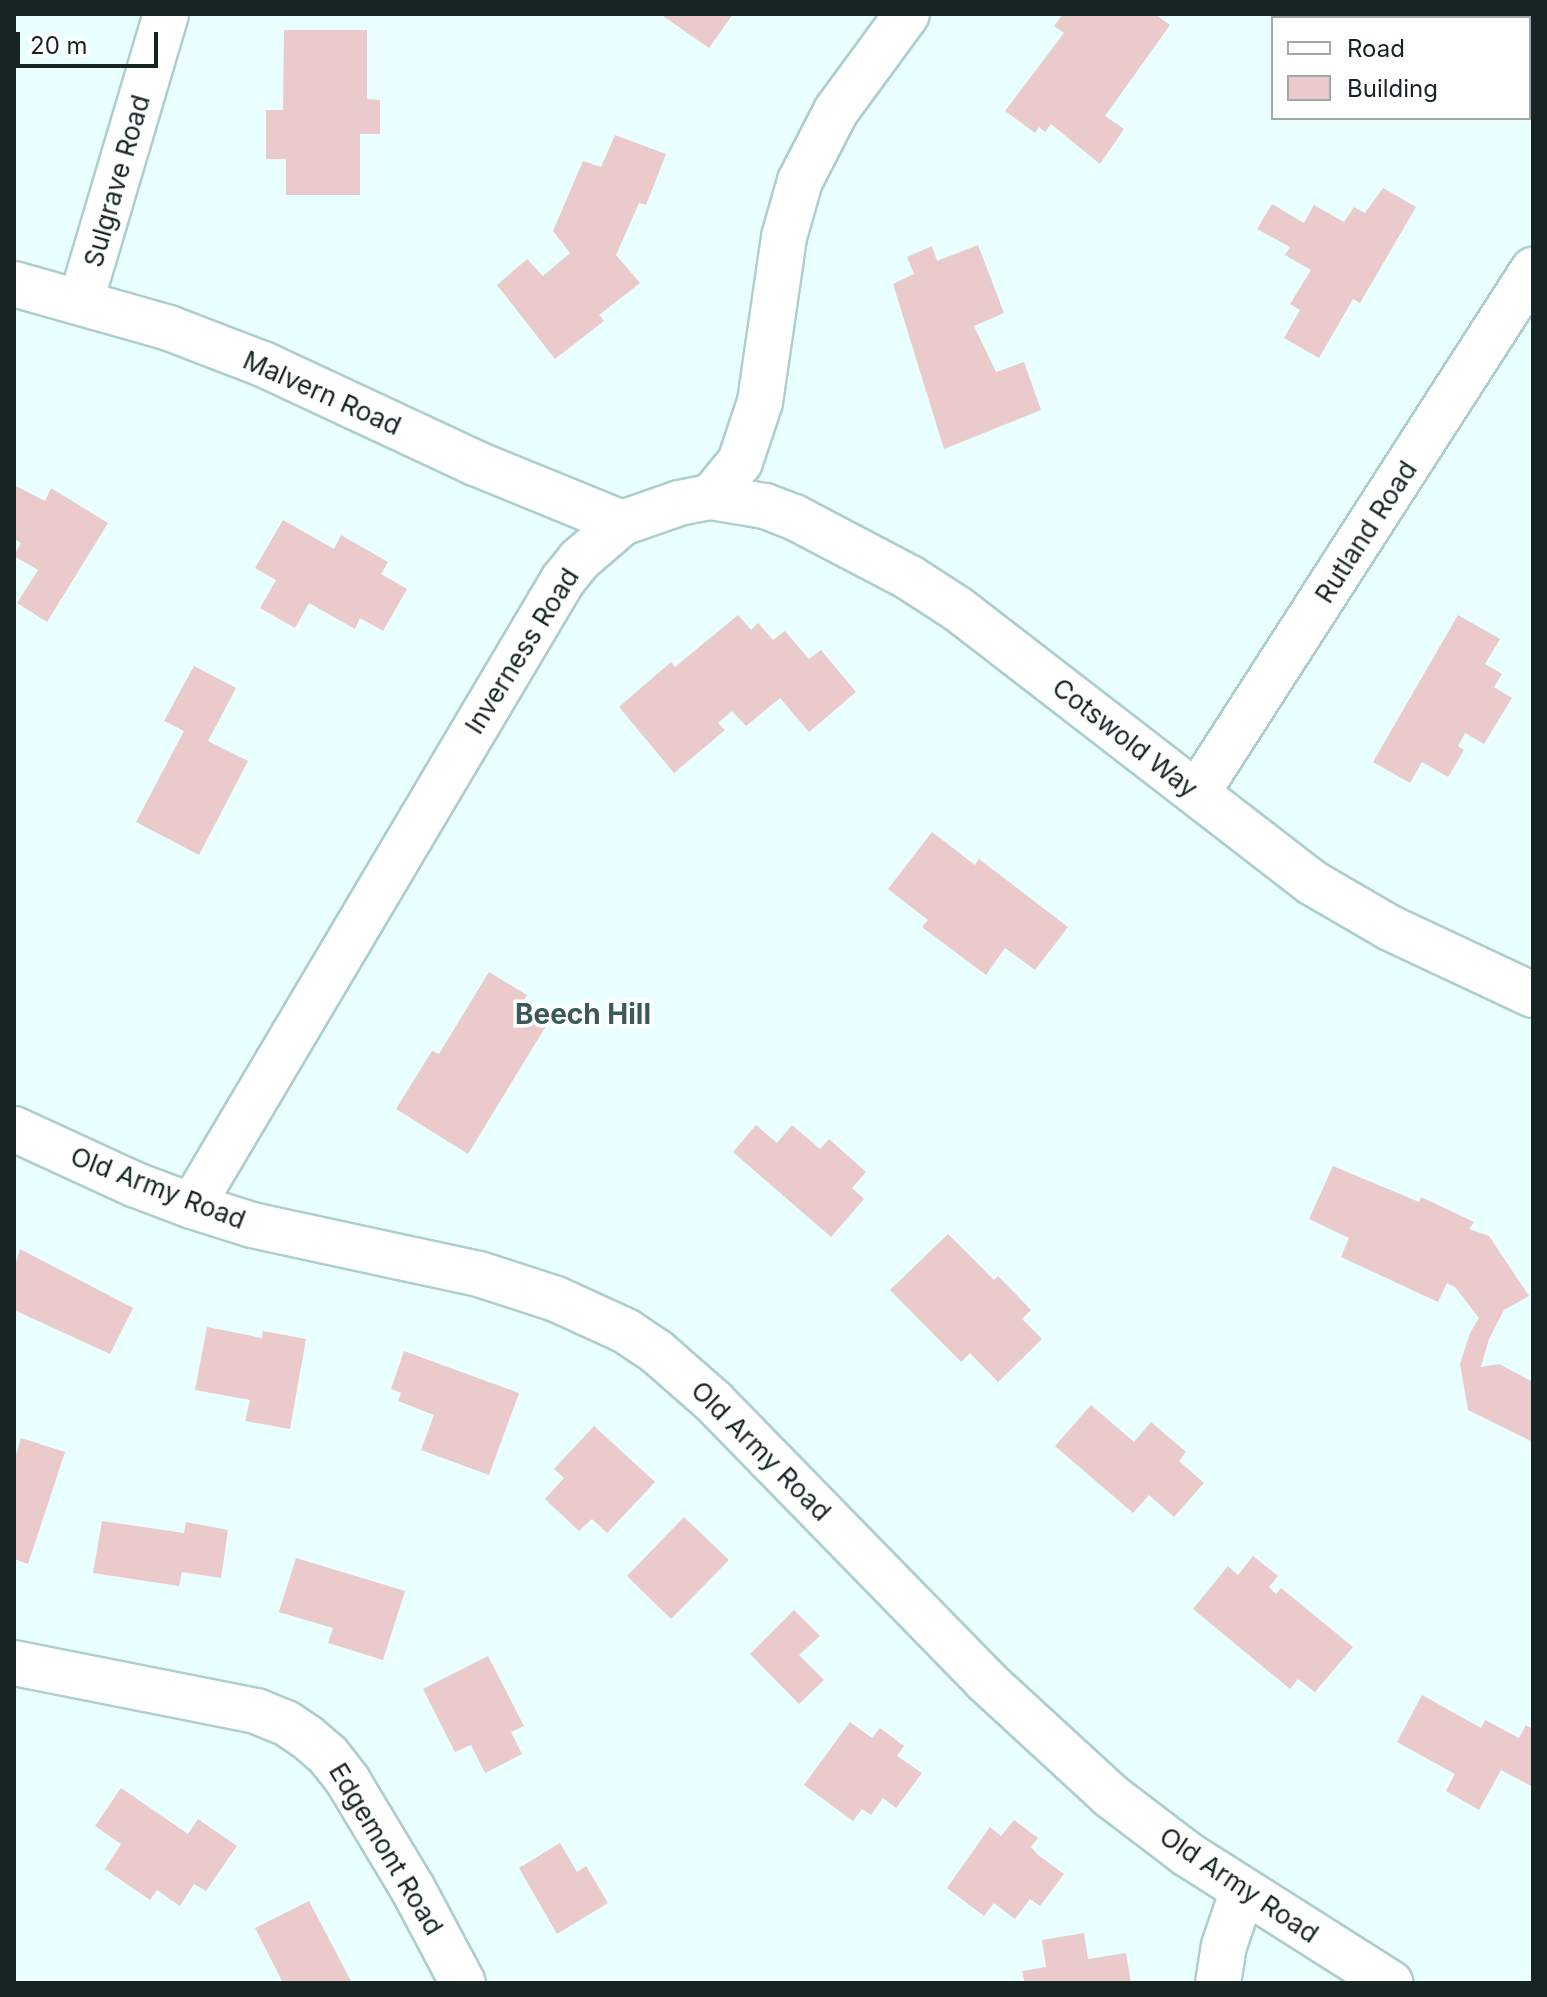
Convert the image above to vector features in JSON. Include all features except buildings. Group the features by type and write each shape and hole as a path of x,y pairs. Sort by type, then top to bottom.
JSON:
{"street":[{"name":"Sulgrave Road","path":"81,301 166,14"},
{"path":"711,497 740,462 760,402 784,237 800,181 836,111 907,14"},
{"name":"Rutland Road","path":"1197,793 1533,270"},
{"name":"Malvern Road","path":"14,284 169,328 263,364 475,463 622,523"},
{"name":"Inverness Road","path":"192,1206 544,608 579,560 622,523 679,503 711,497"},
{"name":"Cotswold Way","path":"711,497 765,506 794,517 910,578 958,609 1311,882 1390,928 1533,995"},
{"name":"Old Army Road","path":"14,1129 136,1185 192,1206 252,1225 479,1274 556,1299 626,1331 656,1351 714,1402 1041,1734 1111,1796 1187,1854 1390,1983"},
{"name":"Edgemont Road","path":"14,1663 256,1711 286,1723 307,1737 328,1755 348,1781 413,1889 463,1983"},
{"path":"1218,1983 1224,1946 1243,1890"}],"district":[{"name":"Beech Hill","path":"583,1014"}]}
